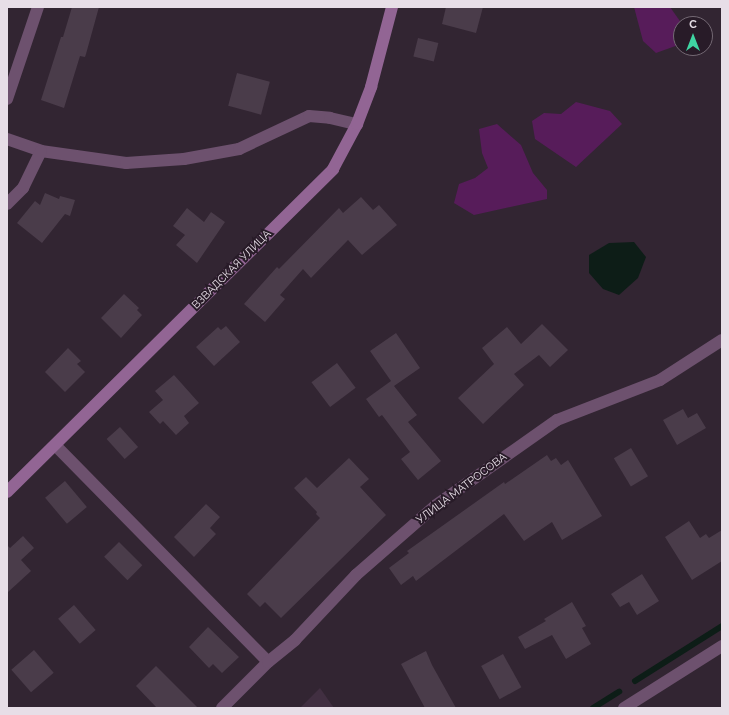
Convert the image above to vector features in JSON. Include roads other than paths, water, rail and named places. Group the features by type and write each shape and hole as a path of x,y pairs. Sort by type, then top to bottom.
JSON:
{"street":[{"path":"7,99 38,7"},
{"name":"ВЗВАДСКАЯ УЛИЦА","path":"7,492 333,169 357,124 371,87 392,7"},
{"path":"7,139 41,151 126,163 184,159 239,148 309,116 330,118 357,124"},
{"path":"7,204 23,188 41,151"},
{"name":"УЛИЦА МАТРОСОВА","path":"222,708 268,662 295,640 356,575 435,506 557,420 660,380 722,340"},
{"path":"55,445 268,662"},
{"path":"624,708 722,646"}],"waterway":[{"path":"635,681 722,626"},
{"path":"593,708 619,692"}]}
